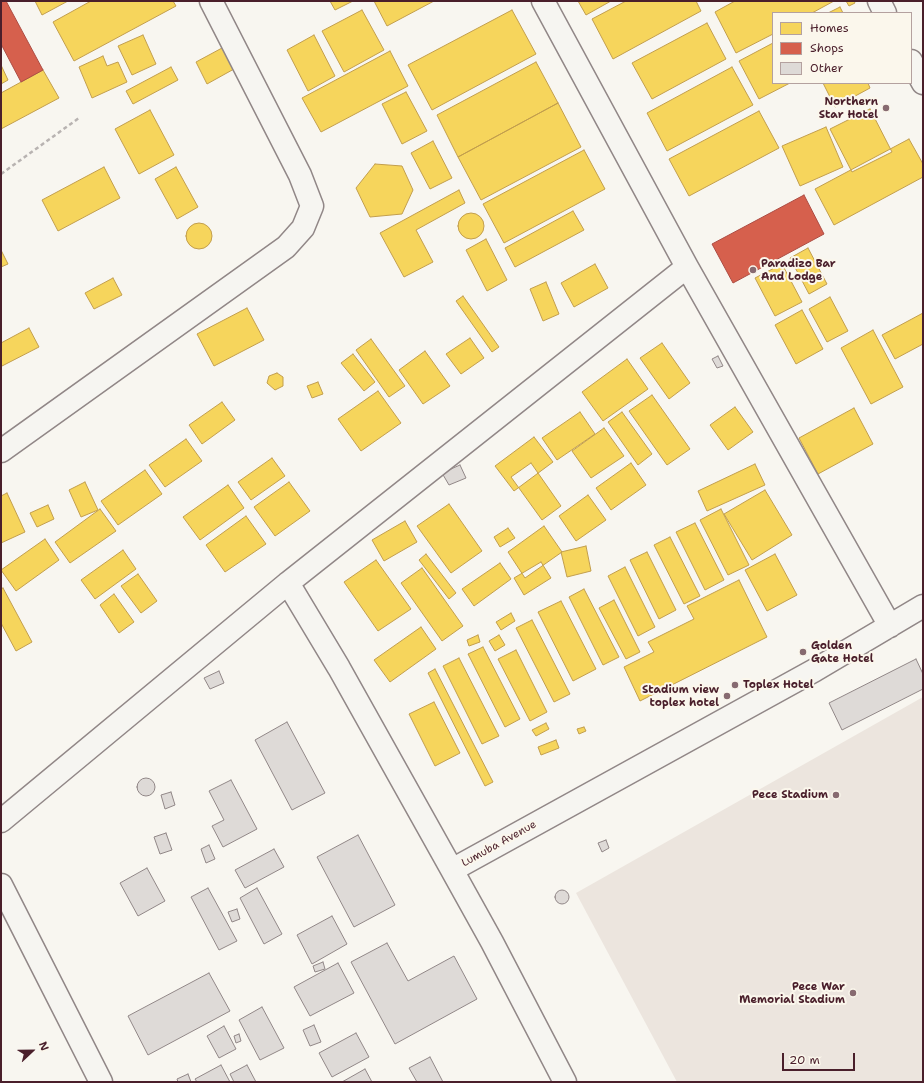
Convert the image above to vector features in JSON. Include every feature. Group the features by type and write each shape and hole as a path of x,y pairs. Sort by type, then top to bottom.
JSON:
{"street":[{"path":"1,451 286,247 303,228 312,206 300,175 211,1"},
{"path":"543,1 687,267 890,626"},
{"path":"879,1 884,12"},
{"path":"912,63 923,83"},
{"path":"1,821 288,583 687,267"},
{"name":"Lumuba Avenue","path":"288,583 339,668 452,870 815,670 923,606"},
{"path":"452,870 489,935 565,1082"},
{"path":"1,885 101,1082"}],"path":[{"path":"1,174 79,118"}],"shaded area":[{"name":"Pece Stadium","path":"923,697 923,1082 677,1082 576,893"}],"building: Homes":[{"path":"35,1 68,1 42,15"},
{"path":"91,1 173,1 176,6 74,61 53,22"},
{"path":"330,1 353,1 335,10"},
{"path":"374,1 434,1 387,26"},
{"path":"578,1 611,1 586,15"},
{"path":"626,1 696,1 701,11 613,59 592,19"},
{"path":"735,1 834,1 814,12 772,12 772,35 736,53 715,12"},
{"path":"846,1 854,1 855,3 849,6"},
{"path":"840,7 842,12 830,12"},
{"path":"362,10 384,50 344,72 322,31"},
{"path":"512,10 536,54 432,110 408,65"},
{"path":"707,23 726,59 652,99 632,63"},
{"path":"143,35 156,64 132,75 118,46"},
{"path":"314,35 335,76 308,91 287,50"},
{"path":"772,44 772,84 788,84 759,99 739,61"},
{"path":"222,48 234,69 207,84 196,62"},
{"path":"390,51 408,86 321,132 302,98"},
{"path":"103,56 107,66 118,62 127,82 92,98 79,67"},
{"path":"536,62 558,103 458,157 437,115"},
{"path":"1,65 8,80 1,84"},
{"path":"171,67 178,80 133,104 126,91"},
{"path":"732,67 753,105 667,151 647,113"},
{"path":"43,70 59,98 1,129 1,93"},
{"path":"824,84 868,84 870,88 835,107"},
{"path":"406,92 427,131 402,144 382,104"},
{"path":"558,103 581,147 481,200 458,157"},
{"path":"870,109 892,152 852,172 830,129"},
{"path":"150,110 174,155 139,174 115,129"},
{"path":"759,111 779,148 689,196 669,159"},
{"path":"826,127 843,167 800,186 782,146"},
{"path":"909,139 923,164 923,177 834,225 815,189"},
{"path":"433,141 452,178 430,189 411,153"},
{"path":"584,150 605,189 504,243 483,204"},
{"path":"375,164 402,166 413,190 402,214 370,217 356,188"},
{"path":"104,167 120,198 58,231 42,200"},
{"path":"176,167 198,207 177,219 155,179"},
{"path":"459,190 465,203 416,230 433,262 404,277 380,233"},
{"path":"573,211 584,230 515,267 505,248"},
{"path":"471,213 480,217 484,226 480,235 471,239 462,235 458,226 462,217"},
{"path":"199,223 208,227 212,236 208,245 199,249 190,245 186,236 190,227"},
{"path":"486,239 507,280 487,291 466,250"},
{"path":"808,248 827,284 809,294 790,258"},
{"path":"1,250 8,264 1,267"},
{"path":"595,264 608,288 574,307 561,283"},
{"path":"782,264 802,302 775,316 755,278"},
{"path":"113,278 122,295 94,309 85,293"},
{"path":"546,282 559,314 543,321 530,289"},
{"path":"463,296 499,347 492,352 456,301"},
{"path":"830,297 848,331 827,342 809,309"},
{"path":"247,308 264,340 214,366 197,334"},
{"path":"802,310 823,349 796,364 775,325"},
{"path":"923,313 923,344 895,359 882,335"},
{"path":"29,328 39,347 2,366 1,343"},
{"path":"873,330 903,387 871,404 841,348"},
{"path":"470,338 484,358 461,374 446,354"},
{"path":"371,339 405,386 389,397 356,350"},
{"path":"662,343 690,383 669,399 640,358"},
{"path":"425,351 450,386 423,404 399,370"},
{"path":"353,354 375,382 364,391 341,363"},
{"path":"627,359 648,389 603,421 582,392"},
{"path":"277,373 283,377 283,386 275,390 267,383 269,376"},
{"path":"318,382 323,394 312,398 307,386"},
{"path":"378,391 401,423 361,451 338,419"},
{"path":"652,395 690,449 667,465 629,411"},
{"path":"222,402 235,420 202,444 189,425"},
{"path":"735,407 753,432 728,450 710,425"},
{"path":"854,408 873,444 818,474 799,438"},
{"path":"580,412 595,434 557,460 542,438"},
{"path":"622,412 652,454 638,465 608,422"},
{"path":"604,428 624,456 591,478 572,451"},
{"path":"534,437 553,462 514,491 495,466"},
{"path":"186,439 202,461 165,487 149,465"},
{"path":"272,458 285,476 251,500 238,482"},
{"path":"531,463 561,506 542,520 511,477"},
{"path":"631,463 646,485 611,510 596,488"},
{"path":"755,464 765,485 707,511 698,491"},
{"path":"145,470 162,494 118,525 101,501"},
{"path":"85,482 98,510 81,517 69,490"},
{"path":"289,482 310,511 275,536 254,507"},
{"path":"228,485 244,508 200,540 183,517"},
{"path":"765,490 792,535 752,560 724,514"},
{"path":"7,493 25,532 1,543 1,496"},
{"path":"588,495 606,520 576,541 559,516"},
{"path":"449,504 482,551 451,573 417,526"},
{"path":"48,505 54,519 37,527 30,513"},
{"path":"100,509 116,531 70,563 55,542"},
{"path":"721,509 749,565 728,575 700,520"},
{"path":"246,516 266,544 225,572 206,545"},
{"path":"405,521 417,542 384,561 372,540"},
{"path":"695,523 724,580 705,590 676,532"},
{"path":"544,526 562,552 525,578 508,552"},
{"path":"508,528 515,538 500,547 494,537"},
{"path":"670,537 700,596 684,604 654,545"},
{"path":"45,539 59,560 16,591 1,570"},
{"path":"586,546 591,571 567,577 561,552"},
{"path":"123,550 136,569 95,599 81,580"},
{"path":"647,552 676,610 659,619 630,560"},
{"path":"426,554 456,593 449,599 419,560"},
{"path":"775,554 797,595 767,611 745,570"},
{"path":"376,560 411,609 378,631 344,582"},
{"path":"541,562 551,578 524,595 514,578"},
{"path":"500,563 511,579 474,606 462,589"},
{"path":"625,567 655,627 638,636 608,576"},
{"path":"422,568 463,626 442,641 401,583"},
{"path":"138,574 157,601 141,613 121,586"},
{"path":"739,580 767,637 640,701 624,667 654,652 648,642 694,619 687,606"},
{"path":"3,588 32,642 16,651 1,623 1,589"},
{"path":"584,589 619,657 603,665 569,597"},
{"path":"114,594 134,622 119,633 100,605"},
{"path":"614,600 640,652 626,659 599,608"},
{"path":"561,601 596,669 573,681 538,612"},
{"path":"511,613 515,621 501,630 496,622"},
{"path":"532,620 570,694 554,702 516,628"},
{"path":"421,627 436,649 390,682 374,660"},
{"path":"478,635 480,642 469,646 467,640"},
{"path":"499,635 505,645 495,651 489,641"},
{"path":"483,647 520,719 505,727 468,654"},
{"path":"516,650 547,712 530,721 498,659"},
{"path":"459,658 499,736 482,744 443,666"},
{"path":"435,669 493,782 485,786 428,673"},
{"path":"434,702 460,753 435,766 409,714"},
{"path":"546,723 549,729 536,736 532,730"},
{"path":"584,727 586,731 579,734 577,729"},
{"path":"556,740 559,748 541,755 538,747"}],"building: Shops":[{"path":"1,1 6,1 43,70 21,82 1,44"},
{"path":"804,195 824,234 733,283 712,244"}],"building: Other":[{"path":"718,356 723,366 717,368 712,359"},
{"path":"460,465 466,478 449,485 442,473"},
{"path":"916,659 923,674 923,689 842,730 829,703"},
{"path":"219,671 224,683 210,689 204,678"},
{"path":"287,722 325,793 292,810 255,740"},
{"path":"146,778 152,781 155,787 152,793 146,796 140,793 137,787 140,781"},
{"path":"231,780 257,829 223,847 212,826 224,820 209,791"},
{"path":"171,792 175,805 165,809 161,795"},
{"path":"166,833 172,850 160,854 154,837"},
{"path":"358,835 395,905 354,927 317,857"},
{"path":"606,840 609,848 602,852 598,843"},
{"path":"209,845 215,859 206,863 201,849"},
{"path":"274,849 284,867 245,888 235,870"},
{"path":"147,868 165,901 138,916 120,883"},
{"path":"208,888 237,941 219,950 191,897"},
{"path":"257,888 282,934 264,944 240,898"},
{"path":"559,890 565,890 569,894 569,900 565,904 559,904 555,900 555,894"},
{"path":"237,909 240,919 232,922 228,912"},
{"path":"332,916 347,944 312,964 297,935"},
{"path":"387,943 408,981 454,956 477,999 395,1044 351,962"},
{"path":"323,962 325,969 315,972 313,966"},
{"path":"338,963 354,993 310,1016 294,987"},
{"path":"209,973 230,1011 148,1055 128,1016"},
{"path":"262,1007 284,1048 260,1060 239,1020"},
{"path":"314,1025 321,1042 310,1046 303,1030"},
{"path":"224,1026 236,1049 219,1058 207,1036"},
{"path":"356,1033 369,1057 332,1077 319,1053"},
{"path":"239,1034 241,1041 236,1043 234,1036"},
{"path":"430,1057 443,1082 417,1082 409,1068"},
{"path":"221,1065 230,1082 197,1082 195,1079"},
{"path":"247,1065 256,1082 234,1082 230,1074"},
{"path":"365,1069 372,1082 342,1082"},
{"path":"188,1074 191,1082 178,1082 177,1079"}],"place":[{"name":"Northern Star Hotel","path":"886,108"},
{"name":"Paradizo Bar And Lodge","path":"753,270"},
{"name":"Golden Gate Hotel","path":"803,652"},
{"name":"Toplex Hotel","path":"735,685"},
{"name":"Stadium view toplex hotel","path":"727,696"},
{"name":"Pece Stadium","path":"836,795"},
{"name":"Pece War Memorial Stadium","path":"853,993"}]}
